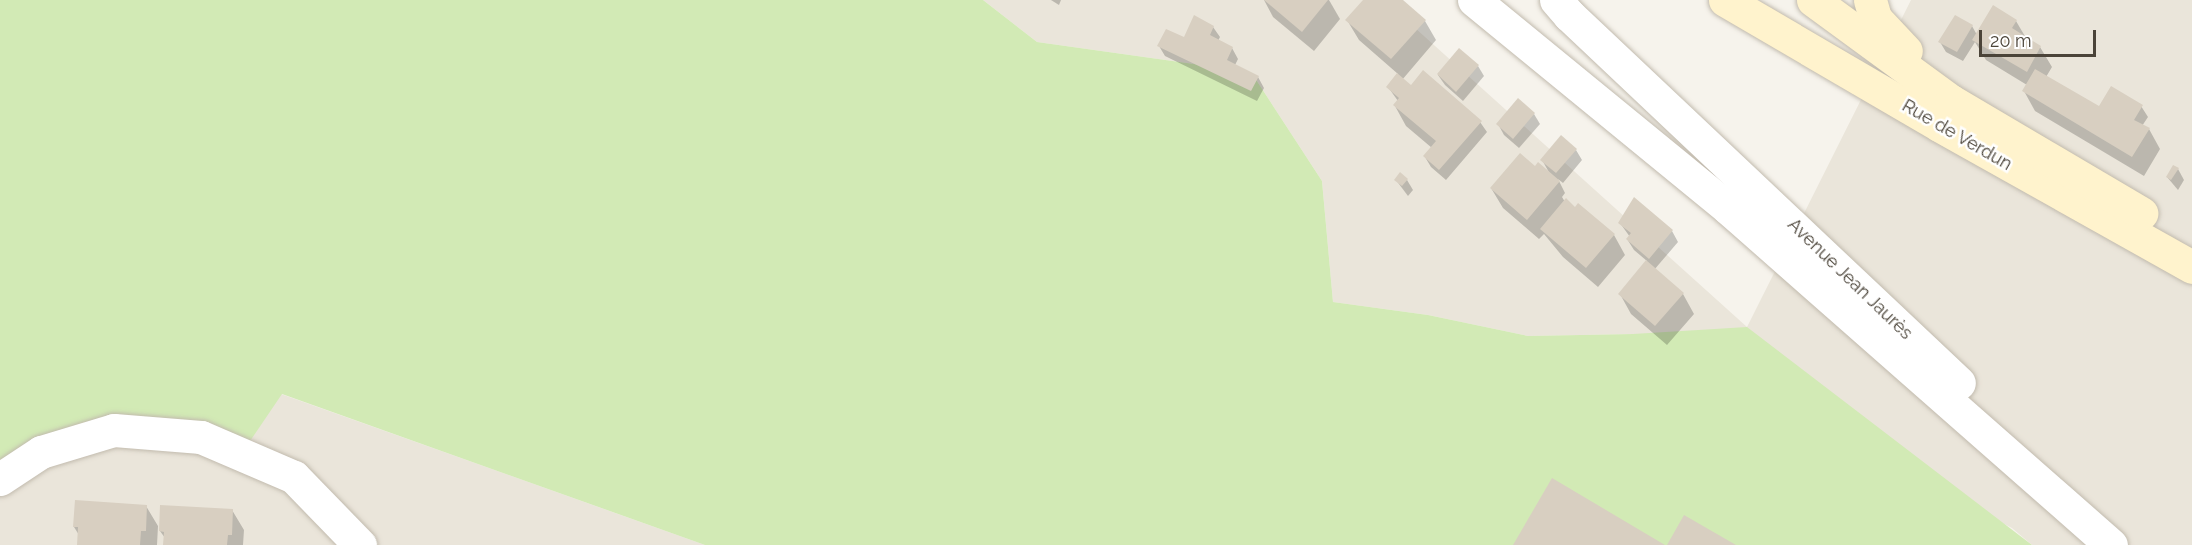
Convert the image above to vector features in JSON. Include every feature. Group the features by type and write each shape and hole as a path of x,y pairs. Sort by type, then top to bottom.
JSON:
{"main road":[{"name":"Rue de Verdun","path":"1725,0 1939,126 2192,267"},
{"name":"Rue de Verdun","path":"1813,0 1951,101 2192,243"},
{"path":"1870,0 1875,18 1951,101"}],"street":[{"path":"1474,0 1652,146"},
{"path":"1510,0 1534,33 1652,146"},
{"name":"Avenue Jean Jaurès","path":"1562,8 1753,186 2129,545"},
{"name":"Avenue Jean Jaurès","path":"1652,146 1728,208 2111,545"},
{"path":"0,479 41,452 114,430 201,437 294,477 360,545"}],"shaded area":[{"path":"983,0 1384,0 1747,327 1911,0 2192,0 2192,545 2032,545 2012,528 1633,334 1528,336 1428,315 1333,302 1322,181 1251,72 1037,42"},
{"path":"281,394 705,545 0,545 0,475"}],"green space":[{"path":"0,0 983,0 1037,42 1251,72 1322,181 1333,302 1428,315 1528,336 1633,334 1747,327 2032,545 705,545 282,394 248,444 119,429 0,475"}],"building":[{"path":"1264,0 1328,0 1302,32"},
{"path":"1363,0 1403,0 1426,20 1391,59 1345,20"},
{"path":"1993,5 2017,20 2012,28 2041,46 2027,72 1972,40"},
{"path":"1194,15 1214,26 1210,35 1233,47 1227,60 1259,76 1251,91 1157,46 1166,29 1184,37"},
{"path":"1955,15 1973,25 1957,52 1938,42"},
{"path":"1459,48 1479,65 1456,92 1437,74"},
{"path":"2035,69 2099,106 2111,86 2143,105 2134,120 2150,128 2132,157 2022,91"},
{"path":"1423,70 1482,121 1439,170 1423,156 1436,141 1393,105 1399,98 1386,87 1397,73 1411,85"},
{"path":"1518,98 1535,113 1513,139 1496,124"},
{"path":"1561,135 1577,149 1556,173 1540,160"},
{"path":"1520,153 1535,166 1538,162 1560,181 1527,220 1490,188"},
{"path":"2173,165 2179,168 2171,180 2166,177"},
{"path":"1400,172 1408,179 1402,186 1394,180"},
{"path":"1634,197 1673,230 1649,259 1626,239 1631,233 1618,223"},
{"path":"1566,198 1575,207 1578,203 1615,234 1586,268 1540,229"},
{"path":"1646,260 1684,293 1655,326 1618,294"},
{"path":"1552,478 1665,545 1513,545"},
{"path":"75,500 147,505 146,531 141,531 140,545 77,545 78,527 73,527"},
{"path":"160,505 233,509 232,535 228,535 227,545 163,545 164,532 159,531"},
{"path":"1684,515 1736,545 1667,545"}]}
